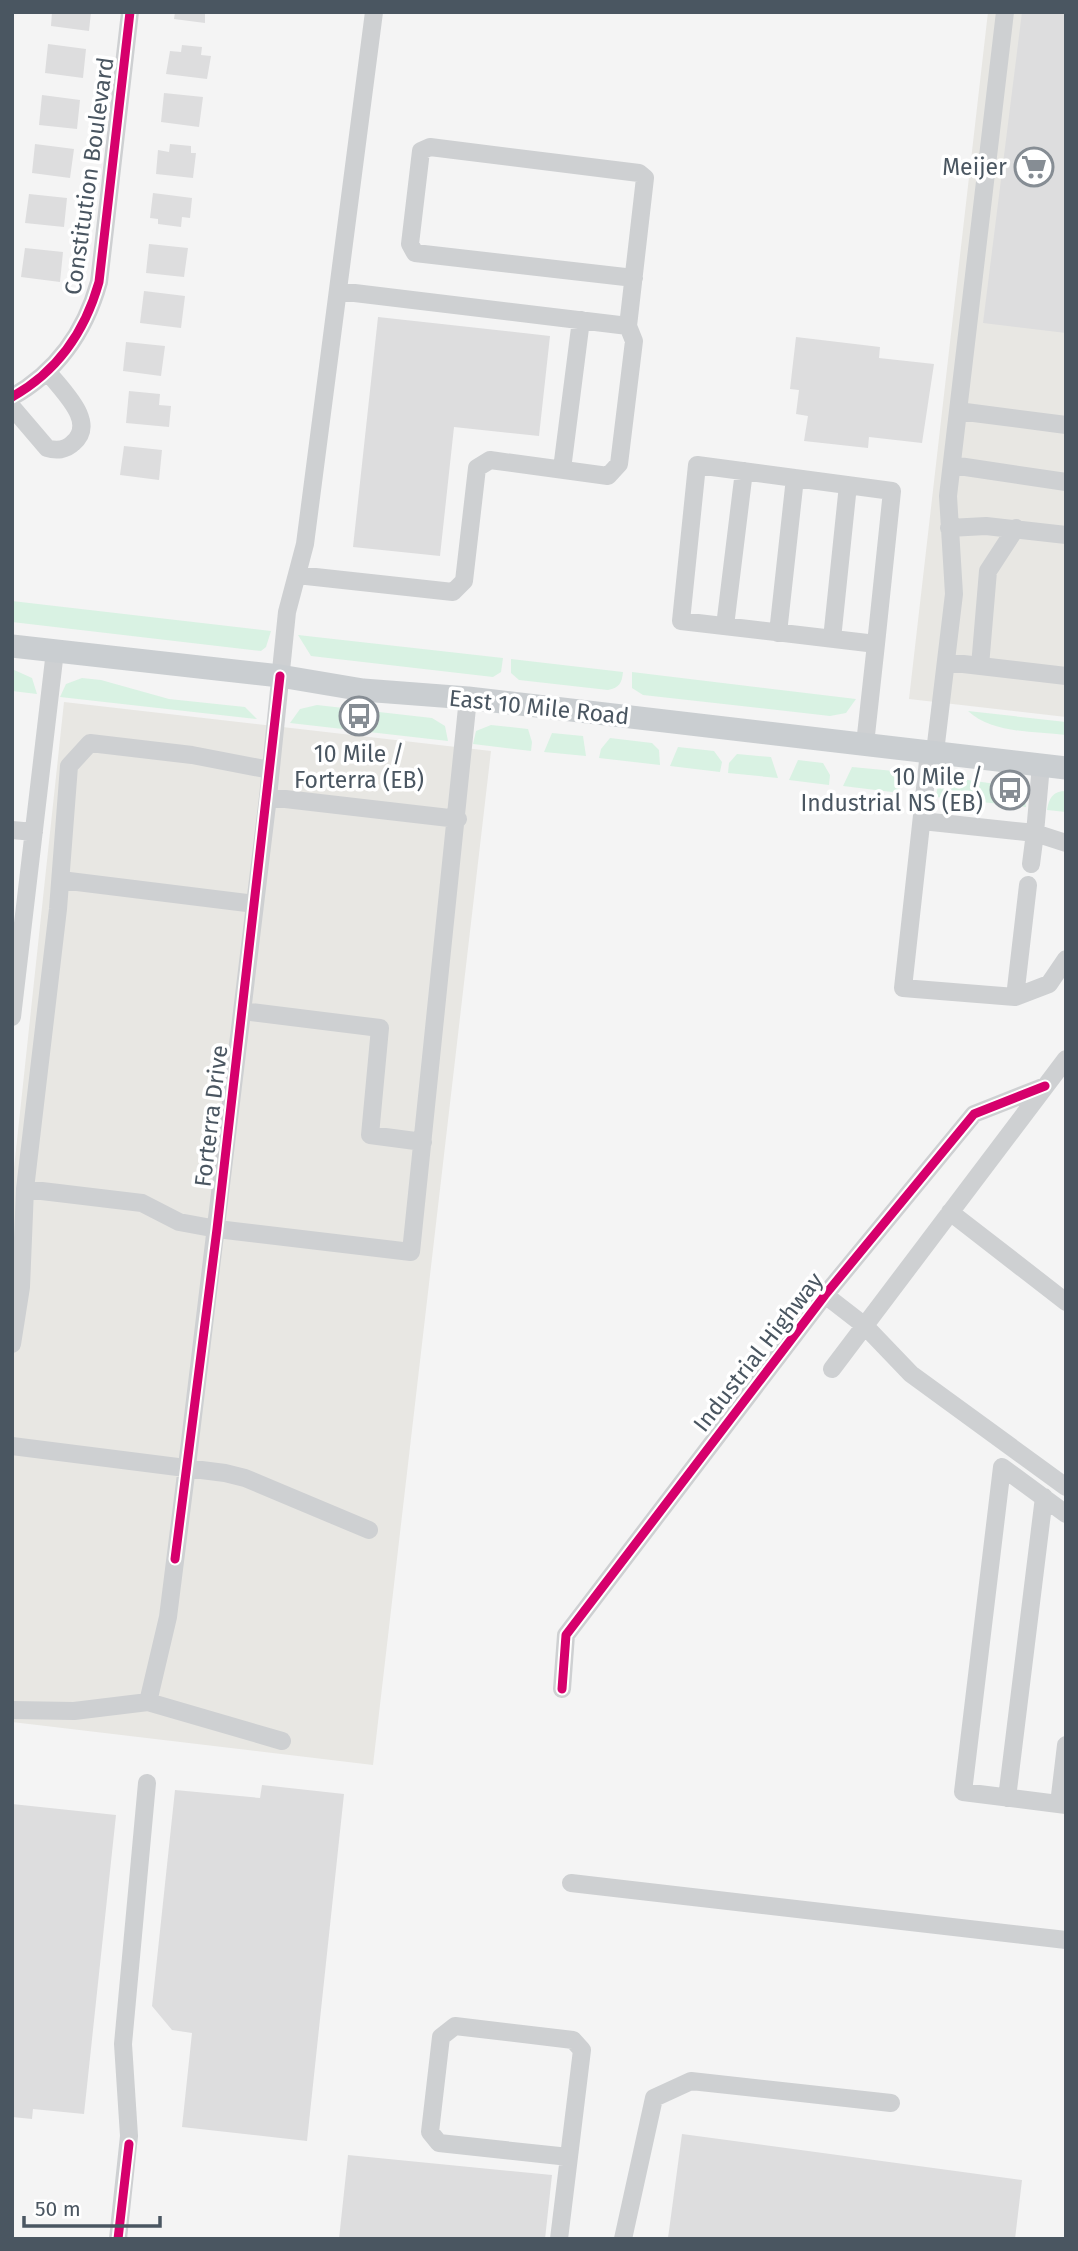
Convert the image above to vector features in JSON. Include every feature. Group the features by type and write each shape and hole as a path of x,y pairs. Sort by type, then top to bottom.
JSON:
{"main road":[{"name":"East 10 Mile Road","path":"12,646 281,676 363,690 468,698 1066,768"}],"street":[{"name":"Constitution Boulevard","path":"12,397 48,372 70,348 83,325 99,282 130,12"},
{"name":"Forterra Drive","path":"148,1702 168,1617 243,1011 287,612 304,544 374,12"},
{"path":"1005,12 952,465 949,528 954,594 922,821 903,988 1015,997 1049,984 1066,959"},
{"path":"297,575 453,592 464,581 477,468 490,460 608,476 619,464 634,341 628,326 634,278 645,178 639,173 430,147 421,151 410,244 415,253 634,278"},
{"path":"338,291 628,326"},
{"path":"562,469 581,320"},
{"path":"12,407 47,448 60,450 73,444 80,432 81,418 48,372"},
{"path":"958,411 1066,425"},
{"path":"865,744 876,644 892,491 697,465 681,621 876,644"},
{"path":"952,465 1066,482"},
{"path":"725,626 744,471"},
{"path":"778,633 795,478"},
{"path":"832,639 848,485"},
{"path":"949,528 986,526 1066,535"},
{"path":"981,666 988,571 1016,528"},
{"path":"12,1016 19,904 34,832 55,651"},
{"path":"946,662 1066,676"},
{"path":"25,1189 142,1203 179,1222 217,1229 411,1252 458,819 468,698"},
{"path":"12,1343 21,1287 25,1189 61,880 69,766 90,743 192,755 270,770"},
{"path":"1031,864 1041,765"},
{"path":"268,797 458,819"},
{"path":"922,821 1035,833 1066,843"},
{"path":"12,830 34,832"},
{"path":"61,880 255,904"},
{"path":"1015,997 1028,885"},
{"path":"243,1011 380,1028 370,1135 423,1142"},
{"path":"832,1370 1066,1059"},
{"name":"Industrial Highway","path":"562,1689 566,1635 825,1295 974,1114 1045,1086"},
{"path":"950,1212 1066,1301"},
{"path":"825,1295 865,1326 911,1374 1066,1487"},
{"path":"12,1446 187,1466 245,1478 369,1530"},
{"path":"1066,1514 1002,1467 962,1793 1062,1804 1066,1745"},
{"path":"1007,1798 1044,1497"},
{"path":"12,1710 74,1711 148,1702 282,1741"},
{"path":"118,2239 129,2144 123,2044 147,1783"},
{"path":"571,1883 1066,1940"},
{"path":"559,2239 569,2157 582,2050 573,2040 455,2026 441,2037 429,2132 439,2143 569,2157"},
{"path":"623,2239 654,2098 691,2081 891,2103"}],"shaded area":[{"path":"988,12 1066,12 1066,717 909,699"},
{"path":"64,702 491,751 373,1765 12,1722 12,1187"}],"green space":[{"path":"12,601 271,631 266,647 261,651 12,622"},
{"path":"298,635 503,658 501,672 493,677 311,656"},
{"path":"511,659 623,672 623,676 615,688 608,690 519,680 511,673"},
{"path":"12,669 32,678 37,694 12,691"},
{"path":"632,672 856,699 846,713 830,716 643,695 632,688"},
{"path":"82,678 101,680 169,699 245,707 257,719 60,697 66,684"},
{"path":"317,705 432,718 445,726 448,741 290,723 300,709"},
{"path":"968,711 1066,722 1066,735 1002,728 989,724"},
{"path":"491,725 528,729 532,742 531,751 473,744 476,731"},
{"path":"552,733 583,736 586,756 544,752"},
{"path":"610,738 652,743 659,750 660,765 599,758 601,749"},
{"path":"678,747 714,751 722,762 720,772 670,766"},
{"path":"737,754 771,757 778,778 728,773 729,763"},
{"path":"798,760 823,763 830,775 829,785 789,780"},
{"path":"852,767 894,771 899,777 900,793 843,786"},
{"path":"948,777 1016,787 1025,799 1026,807 936,797 938,784"},
{"path":"1066,791 1066,812 1047,810 1052,796"}],"building":[{"path":"52,12 91,12 89,31 51,26"},
{"path":"175,12 205,12 205,23 174,19"},
{"name":"Meijer","path":"1022,12 1066,12 1066,333 983,323"},
{"path":"48,44 86,49 83,78 45,73"},
{"path":"182,45 202,47 201,55 211,56 207,79 166,74 170,51 181,52"},
{"path":"164,93 203,97 199,127 161,122"},
{"path":"42,95 80,100 77,129 39,125"},
{"path":"35,144 74,149 70,178 32,173"},
{"path":"170,144 191,146 191,153 196,153 193,178 156,174 158,150 169,152"},
{"path":"153,193 192,198 190,218 182,217 181,227 158,224 158,219 150,218"},
{"path":"29,194 67,198 64,227 25,223"},
{"path":"149,244 188,248 184,277 146,273"},
{"path":"25,248 63,252 60,282 21,277"},
{"path":"144,291 185,296 181,328 140,323"},
{"path":"378,317 550,336 539,436 454,427 440,556 353,547"},
{"path":"796,337 880,347 879,358 934,364 922,443 869,437 868,448 804,441 808,416 796,414 799,390 790,389"},
{"path":"126,342 165,346 161,376 123,371"},
{"path":"129,391 160,394 159,405 171,406 169,427 126,423"},
{"path":"124,446 162,450 159,480 120,475"},
{"path":"262,1785 344,1794 307,2141 182,2127 192,2033 172,2030 152,2006 175,1790 260,1798"},
{"path":"12,1804 116,1815 84,2114 33,2109 32,2119 12,2117"},
{"path":"682,2134 1022,2180 1015,2239 668,2238"},
{"path":"348,2155 552,2175 545,2239 339,2239"}],"cycle path":[{"path":"12,397 43,375 68,348 86,317 99,282 130,12"},
{"path":"175,1559 217,1229 280,676"},
{"path":"562,1689 566,1635 825,1295 974,1114 1045,1086"},
{"path":"118,2239 129,2144"}],"place":[{"name":"Meijer","path":"1034,167"},
{"name":"10 Mile / Forterra (EB)","path":"359,716"},
{"name":"10 Mile / Industrial NS (EB)","path":"1010,790"}]}
